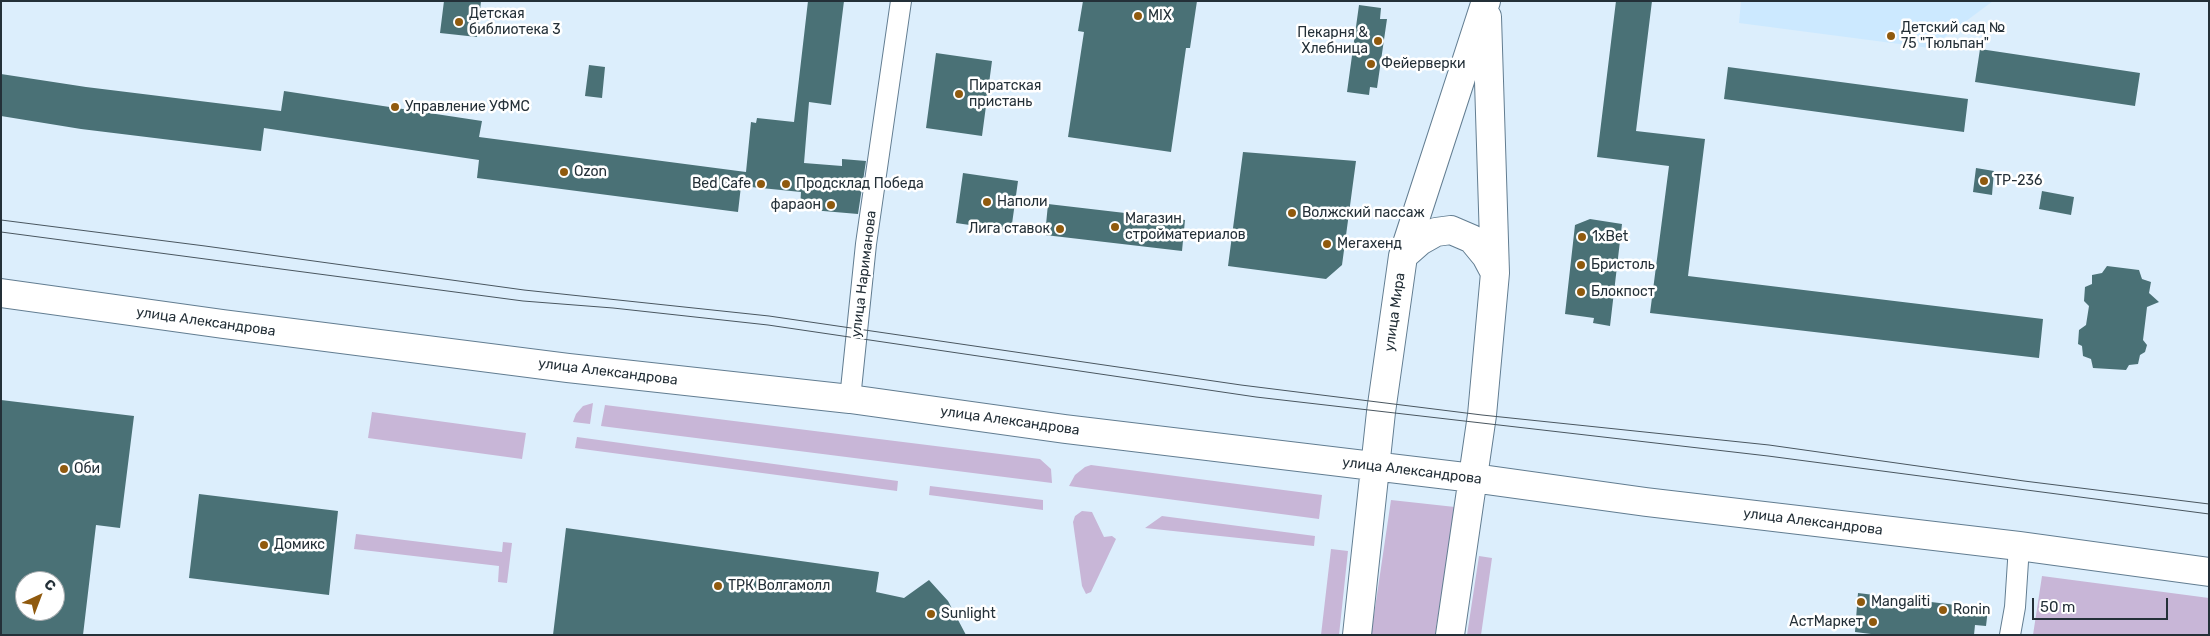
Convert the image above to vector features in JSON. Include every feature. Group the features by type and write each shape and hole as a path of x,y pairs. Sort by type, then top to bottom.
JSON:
{"main road":[{"name":"улица Мира","path":"1357,635 1386,373 1403,256 1486,1"},
{"name":"улица Мира","path":"1450,635 1482,415 1495,273 1486,1"},
{"path":"1403,256 1420,241 1436,232 1451,230 1472,239 1486,256 1495,273"},
{"name":"улица Александрова","path":"1,293 223,324 568,368 850,399 1065,429 1472,478 1646,502 2019,546 2209,572"}],"street":[{"name":"улица Нариманова","path":"850,399 866,244 901,1"},
{"path":"2010,635 2015,606 2019,546"}],"shaded area":[{"name":"Детский сад № 75 \"Тюльпан\"","path":"1741,1 1993,1 1930,48 1739,23"},
{"path":"593,403 590,424 573,422 576,414 583,406"},
{"path":"605,405 1040,459 1051,469 1052,483 601,426"},
{"path":"372,412 526,433 522,459 368,438"},
{"path":"577,437 898,481 897,491 575,448"},
{"path":"1091,465 1322,495 1319,519 1069,486 1075,475"},
{"path":"930,486 1043,500 1043,510 929,495"},
{"path":"1391,500 1455,507 1435,635 1371,635"},
{"path":"1082,511 1092,512 1104,537 1112,536 1116,539 1091,592 1086,594 1082,586 1073,522 1075,516"},
{"path":"1162,516 1315,536 1314,546 1145,528"},
{"path":"356,534 502,552 503,542 512,543 507,583 498,582 499,566 354,549"},
{"path":"1331,549 1348,551 1339,635 1321,635"},
{"path":"1479,556 1492,558 1481,635 1467,635"},
{"path":"2042,576 2209,598 2209,635 2033,635"}],"building":[{"path":"444,1 481,1 477,37 440,33"},
{"path":"808,1 844,1 831,105 809,102 804,163 842,166 842,159 866,161 858,214 800,209 801,192 741,186 738,212 477,178 479,160 264,128 261,151 81,129 1,116 1,74 86,87 281,111 284,91 482,121 479,137 746,172 751,122 756,123 757,118 794,122"},
{"path":"1083,1 1197,1 1190,48 1186,48 1171,152 1068,137 1084,32 1078,31"},
{"path":"1616,1 1652,1 1636,131 1705,139 1688,276 2043,319 2039,358 1650,313 1669,166 1597,157"},
{"path":"1359,5 1381,8 1380,19 1387,19 1377,88 1370,87 1369,95 1347,92"},
{"path":"1980,49 2140,73 2135,106 1975,82"},
{"name":"Пиратская пристань","path":"936,53 992,61 982,136 926,128"},
{"path":"589,65 605,67 602,98 585,96"},
{"path":"1728,67 1968,99 1964,132 1724,99"},
{"name":"Волжский пассаж","path":"1243,152 1356,161 1342,265 1326,279 1228,266"},
{"name":"ТР-236","path":"1976,168 1994,171 1992,195 1973,192"},
{"name":"Наполи","path":"963,173 1018,181 1011,231 956,223"},
{"path":"2042,191 2074,197 2071,215 2039,209"},
{"name":"Магазин стройматериалов","path":"1048,204 1185,220 1182,251 1045,235"},
{"path":"1590,219 1622,224 1610,326 1593,323 1594,318 1565,314 1575,225"},
{"path":"2107,266 2139,270 2142,279 2151,282 2149,293 2159,302 2147,307 2143,340 2147,345 2145,352 2140,355 2138,364 2129,365 2126,370 2093,368 2091,359 2083,356 2082,346 2078,344 2079,330 2086,325 2089,306 2084,301 2085,287 2092,284 2092,275 2102,273"},
{"name":"Оби","path":"1,400 134,416 120,528 96,525 83,635 1,635"},
{"name":"Домикс","path":"199,494 338,511 329,595 189,578"},
{"name":"ТРК Волгамолл","path":"566,528 879,572 876,592 904,598 929,580 948,601 966,635 553,635"},
{"path":"1858,593 1988,609 1986,626 1975,625 1974,635 1879,635 1855,632"}],"tram line":[{"path":"1,220 524,290 769,316 1241,385 1482,415 1769,445 2024,481 2209,504"},
{"path":"1,232 523,301 613,308 768,325 1256,397 1768,456 2209,514"}],"place":[{"name":"MIX","path":"1138,16"},
{"name":"Детская библиотека 3","path":"459,22"},
{"name":"Детский сад № 75 \"Тюльпан\"","path":"1891,36"},
{"name":"Пекарня & Хлебница","path":"1378,41"},
{"name":"Фейерверки","path":"1371,64"},
{"name":"Пиратская пристань","path":"959,94"},
{"name":"Управление УФМС","path":"395,107"},
{"name":"Ozon","path":"564,172"},
{"name":"ТР-236","path":"1984,181"},
{"name":"Bed Cafe","path":"761,184"},
{"name":"Продсклад Победа","path":"786,184"},
{"name":"Наполи","path":"987,202"},
{"name":"фараон","path":"831,205"},
{"name":"Волжский пассаж","path":"1292,213"},
{"name":"Магазин стройматериалов","path":"1115,227"},
{"name":"Лига ставок","path":"1060,229"},
{"name":"1xBet","path":"1582,237"},
{"name":"Мегахенд","path":"1327,244"},
{"name":"Бристоль","path":"1581,265"},
{"name":"Блокпост","path":"1581,292"},
{"name":"Оби","path":"64,469"},
{"name":"Домикс","path":"264,545"},
{"name":"ТРК Волгамолл","path":"718,586"},
{"name":"Mangaliti","path":"1861,602"},
{"name":"Ronin","path":"1943,610"},
{"name":"Sunlight","path":"931,614"},
{"name":"АстМаркет","path":"1873,622"}]}
